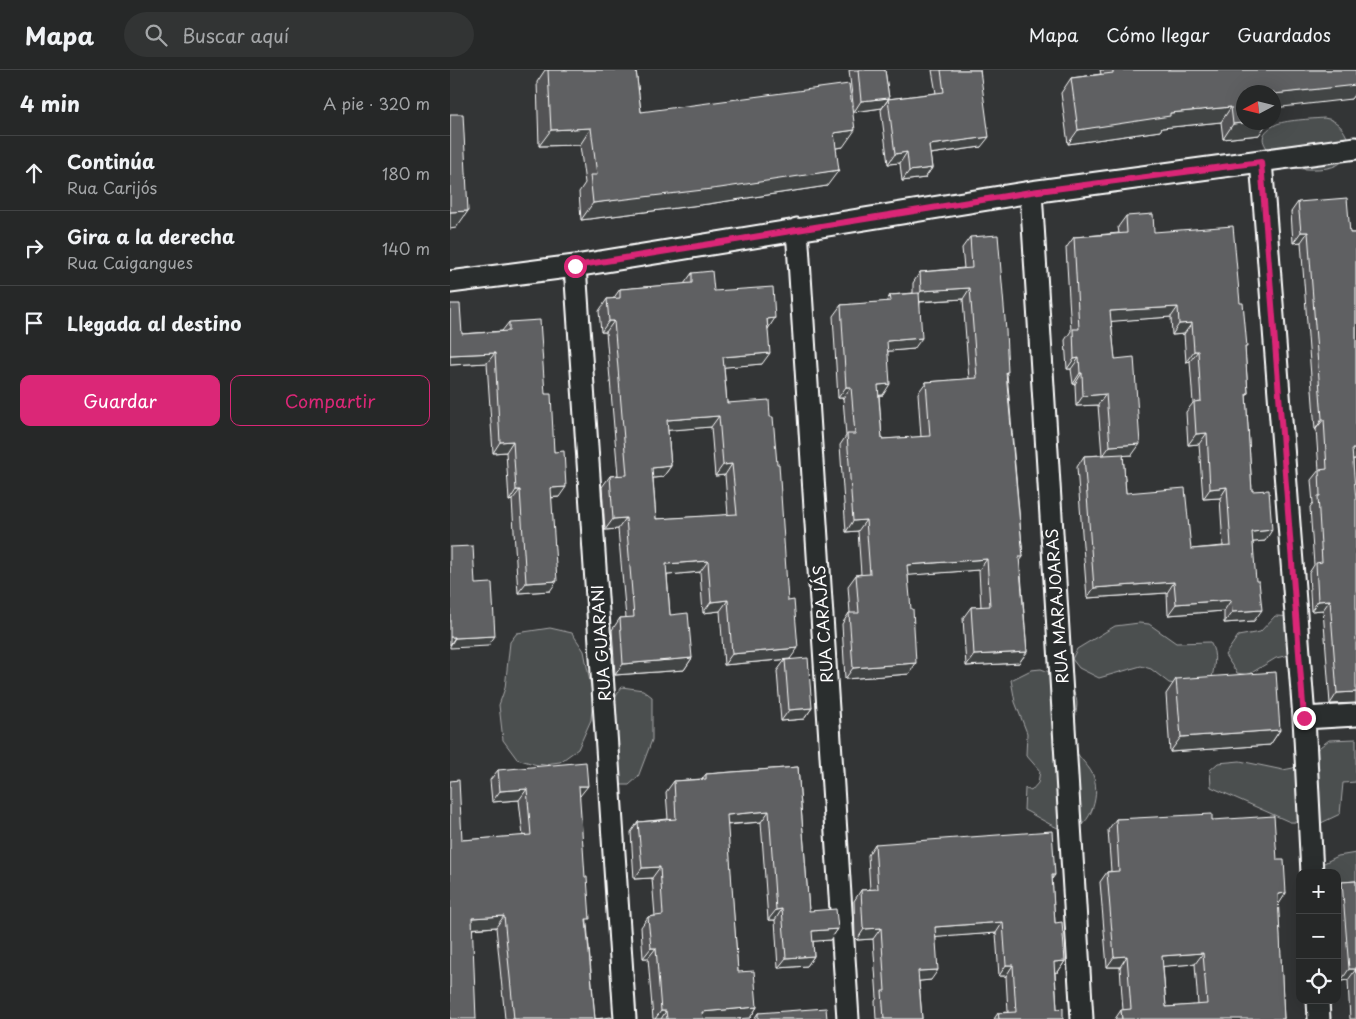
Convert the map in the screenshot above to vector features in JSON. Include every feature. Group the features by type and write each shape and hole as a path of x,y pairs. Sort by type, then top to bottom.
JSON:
{"street":[{"path":"450,282 575,266 1031,192 1356,148"},
{"path":"1261,162 1304,718 1312,869"},
{"name":"RUA MARAJOARAS","path":"1031,192 1082,1019"},
{"name":"RUA CARAJÁS","path":"796,229 848,1019"},
{"name":"RUA GUARANI","path":"575,266 625,1019"},
{"path":"1304,718 1356,715"},
{"path":"1318,1004 1320,1019"}],"shaded area":[{"path":"1324,118 1334,121 1342,128 1351,147 1346,157 1337,165 1326,168 1296,168 1284,165 1269,151 1263,139 1268,130 1281,130 1281,123"},
{"path":"1275,616 1297,617 1298,653 1276,658 1248,675 1237,673 1225,655 1238,636 1260,632"},
{"path":"1139,623 1149,624 1176,643 1210,642 1215,656 1211,682 1202,688 1169,683 1151,669 1141,666 1099,678 1079,668 1072,659 1077,649 1115,626"},
{"path":"550,628 572,633 584,651 593,697 591,720 578,749 560,762 537,765 517,759 503,740 499,705 505,688 510,642 517,633"},
{"path":"1041,669 1060,677 1074,693 1077,705 1073,742 1077,753 1090,770 1096,786 1096,794 1091,812 1081,825 1074,829 1061,829 1024,810 1025,788 1031,791 1038,783 1040,771 1026,755 1027,733 1015,702 1011,680 1031,670"},
{"path":"622,687 643,690 652,697 652,740 638,777 629,785 617,785 614,773 616,716 614,704"},
{"path":"1356,739 1356,782 1343,783 1340,814 1321,823 1290,822 1211,787 1210,770 1218,763 1240,761 1283,770 1293,768 1329,740"},
{"path":"1356,853 1356,883 1341,884 1341,869 1318,869 1318,866 1338,856"}],"building":[{"path":"548,70 636,70 641,112 849,84 855,130 834,133 839,170 720,188 593,203 590,175 597,175 591,128 551,130"},
{"path":"858,70 885,70 889,98 861,101"},
{"path":"941,70 980,70 989,137 929,145 932,168 909,171 907,152 895,154 888,99 944,92"},
{"path":"1113,70 1356,70 1356,85 1281,93 1281,85 1236,85 1236,124 1233,124 1231,107 1170,113 1170,116 1078,130 1071,78 1113,73"},
{"path":"450,114 463,114 468,211 450,212"},
{"path":"1347,198 1350,233 1356,233 1356,449 1352,449 1356,501 1356,692 1337,693 1330,600 1318,601 1316,563 1322,562 1318,496 1320,496 1319,470 1327,469 1308,232 1301,232 1298,202"},
{"path":"1153,214 1154,232 1233,226 1240,303 1243,303 1247,347 1245,347 1248,393 1246,394 1252,491 1269,490 1272,530 1252,532 1256,581 1259,581 1262,610 1232,612 1231,600 1176,604 1174,582 1094,588 1084,456 1123,454 1126,493 1185,488 1191,549 1231,546 1227,487 1210,489 1207,433 1196,434 1194,402 1201,401 1198,351 1194,351 1192,323 1179,324 1178,307 1110,311 1115,359 1134,357 1140,444 1110,446 1106,394 1083,396 1079,358 1074,359 1073,329 1079,329 1074,237 1127,233 1126,216"},
{"path":"998,235 1006,331 1008,372 1006,372 1023,557 1019,557 1027,652 974,655 971,607 990,606 987,559 907,565 911,609 913,609 916,663 853,668 849,613 859,613 856,575 870,574 866,520 853,521 847,434 855,434 851,387 846,387 841,305 891,301 890,295 919,293 922,338 887,341 890,384 878,385 882,439 930,436 926,382 977,378 970,288 921,291 920,272 972,268 970,237"},
{"path":"712,271 714,291 773,287 775,318 767,319 770,353 723,357 727,403 769,400 770,417 773,417 777,464 779,464 788,601 794,600 798,648 732,654 728,600 711,602 708,561 666,564 670,615 688,613 692,658 623,664 620,618 634,617 626,518 613,519 610,476 627,475 614,321 609,321 607,299 620,298 620,289 692,283 692,273","holes":["719,416 723,465 732,464 737,514 656,519 652,468 671,466 667,420"]},
{"path":"450,304 460,304 462,334 509,331 509,322 540,320 545,394 551,394 554,452 564,451 566,487 551,488 557,581 526,583 520,490 516,490 513,441 500,442 495,353 450,355"},
{"path":"473,546 475,584 492,583 495,636 450,637 450,547"},
{"path":"808,658 812,708 789,710 785,660"},
{"path":"1276,672 1280,730 1181,737 1176,679"},
{"path":"586,762 588,786 579,786 585,877 587,877 590,919 586,919 595,1019 514,1019 504,916 472,918 476,1019 450,1019 450,781 459,780 462,840 531,835 527,789 500,791 498,770"},
{"path":"798,767 809,911 836,909 838,929 812,931 814,956 786,958 782,909 776,910 769,811 727,815 738,972 754,971 757,1007 702,1012 703,1019 667,1019 666,1011 661,1011 656,948 651,948 648,917 663,915 660,867 642,868 638,822 676,819 674,781 706,779 706,774"},
{"path":"1212,814 1212,820 1274,816 1277,860 1284,860 1286,893 1278,894 1284,1019 1122,1019 1121,1010 1131,1009 1127,956 1114,957 1107,872 1119,871 1116,819","holes":["1203,953 1207,1004 1166,1007 1162,956"]},
{"path":"1052,831 1055,875 1052,875 1055,923 1062,922 1065,961 1054,962 1057,1009 1063,1008 1063,1019 999,1019 998,1013 1016,1012 1013,965 1006,965 1003,922 935,927 938,970 918,971 922,1019 884,1019 882,991 885,991 881,928 863,928 861,890 878,889 875,844"},
{"path":"1356,881 1356,969 1349,969 1342,882"},
{"path":"826,1008 827,1019 758,1019 758,1013"},
{"path":"611,1017 612,1019 595,1019"}],"route":[{"path":"575,266 1031,192 1261,162 1304,718"}]}
